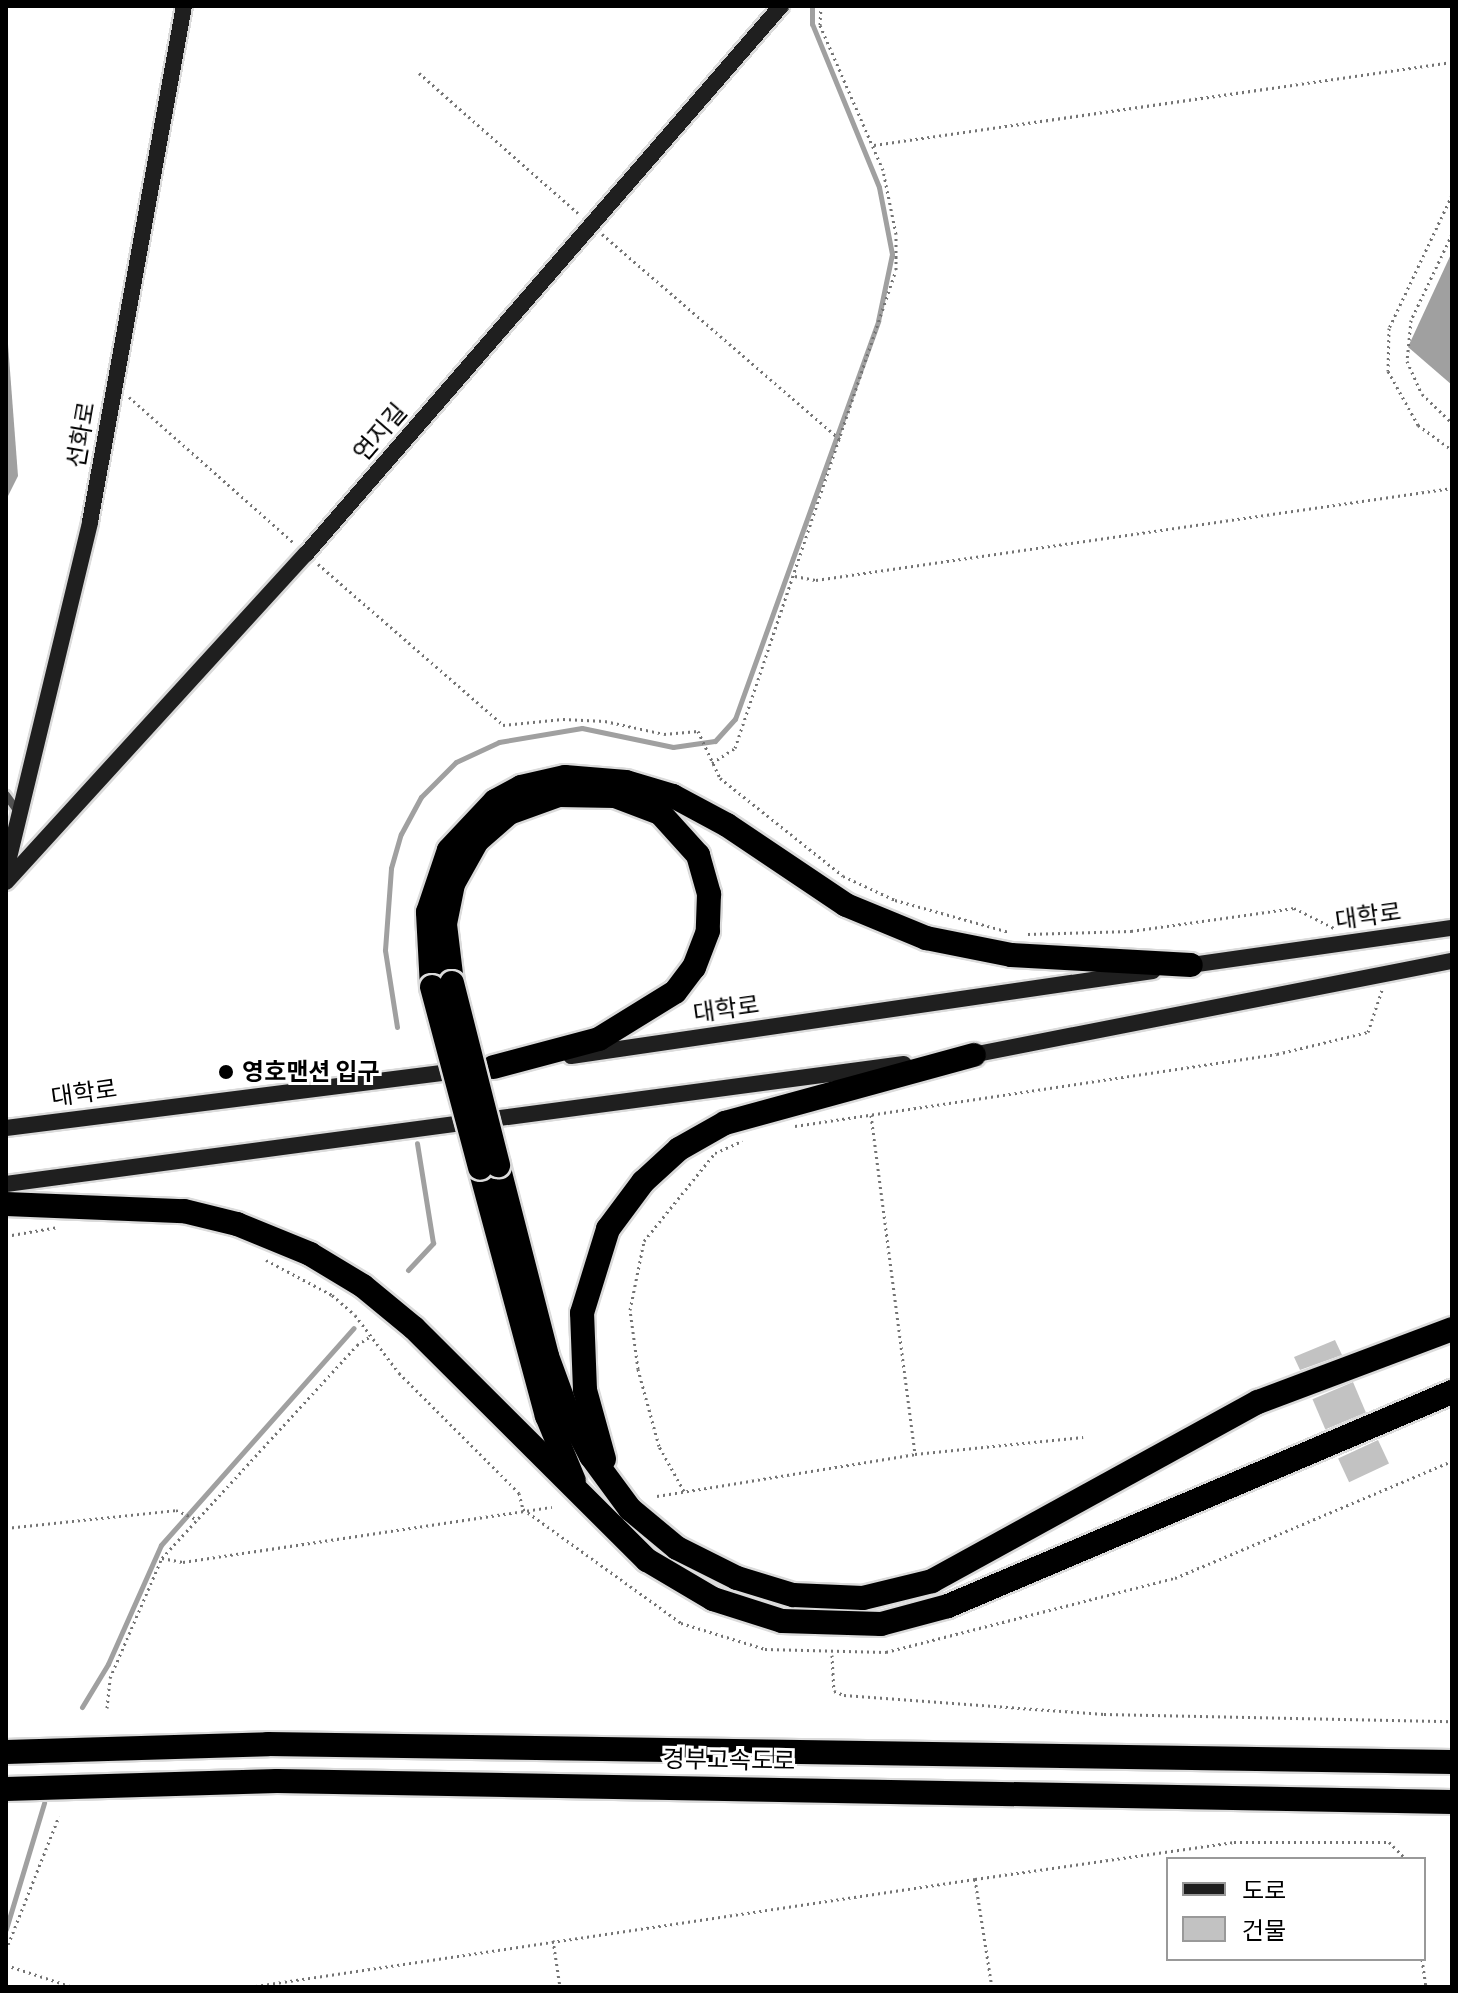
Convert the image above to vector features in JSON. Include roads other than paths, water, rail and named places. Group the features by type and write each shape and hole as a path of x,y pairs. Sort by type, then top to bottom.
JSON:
{"highway":[{"path":"599,1515 573,1479 550,1425 442,985 428,912 449,850 495,801 521,787 565,777 626,782 673,796 727,825 846,905 926,938 1011,955 1191,965"},
{"path":"442,985 445,924 453,884 477,841 509,813 559,795 629,799 673,823 698,855 709,894 708,931 694,967 675,992 599,1039 494,1067"},
{"path":"624,1501 594,1428 581,1338 591,1271 623,1206 667,1158 725,1123 974,1055"},
{"path":"489,1167 560,1394 582,1441 624,1501 677,1548 737,1578 809,1597 888,1594 956,1570 1258,1402 1452,1329"},
{"path":"6,1204 184,1211 237,1224 310,1254 363,1286 414,1328 599,1515 653,1565 735,1608 807,1624 881,1624 1008,1583 1452,1395"},
{"name":"경부고속도로","path":"6,1752 300,1744 1452,1762"},
{"name":"경부고속도로","path":"6,1789 277,1781 1452,1802"}],"main road":[{"name":"선화로","path":"6,870 90,522 184,6"},
{"name":"연지길","path":"6,882 306,554 781,6"},
{"name":"대학로","path":"6,1128 494,1067 1452,928"},
{"path":"6,1184 974,1055 1452,961"}],"lane":[{"path":"6,795 20,814"}],"waterway":[{"path":"397,1027 385,950 391,868 401,834 421,797 456,762 499,742 582,728 673,747 715,741 735,719 878,321 892,254 879,187 812,24 812,6"},
{"path":"408,1270 433,1243 417,1143"},
{"path":"82,1707 108,1664 161,1545 354,1328"},
{"path":"6,1929 44,1803"}],"place":[{"name":"영호맨션 입구","path":"226,1072"}]}
